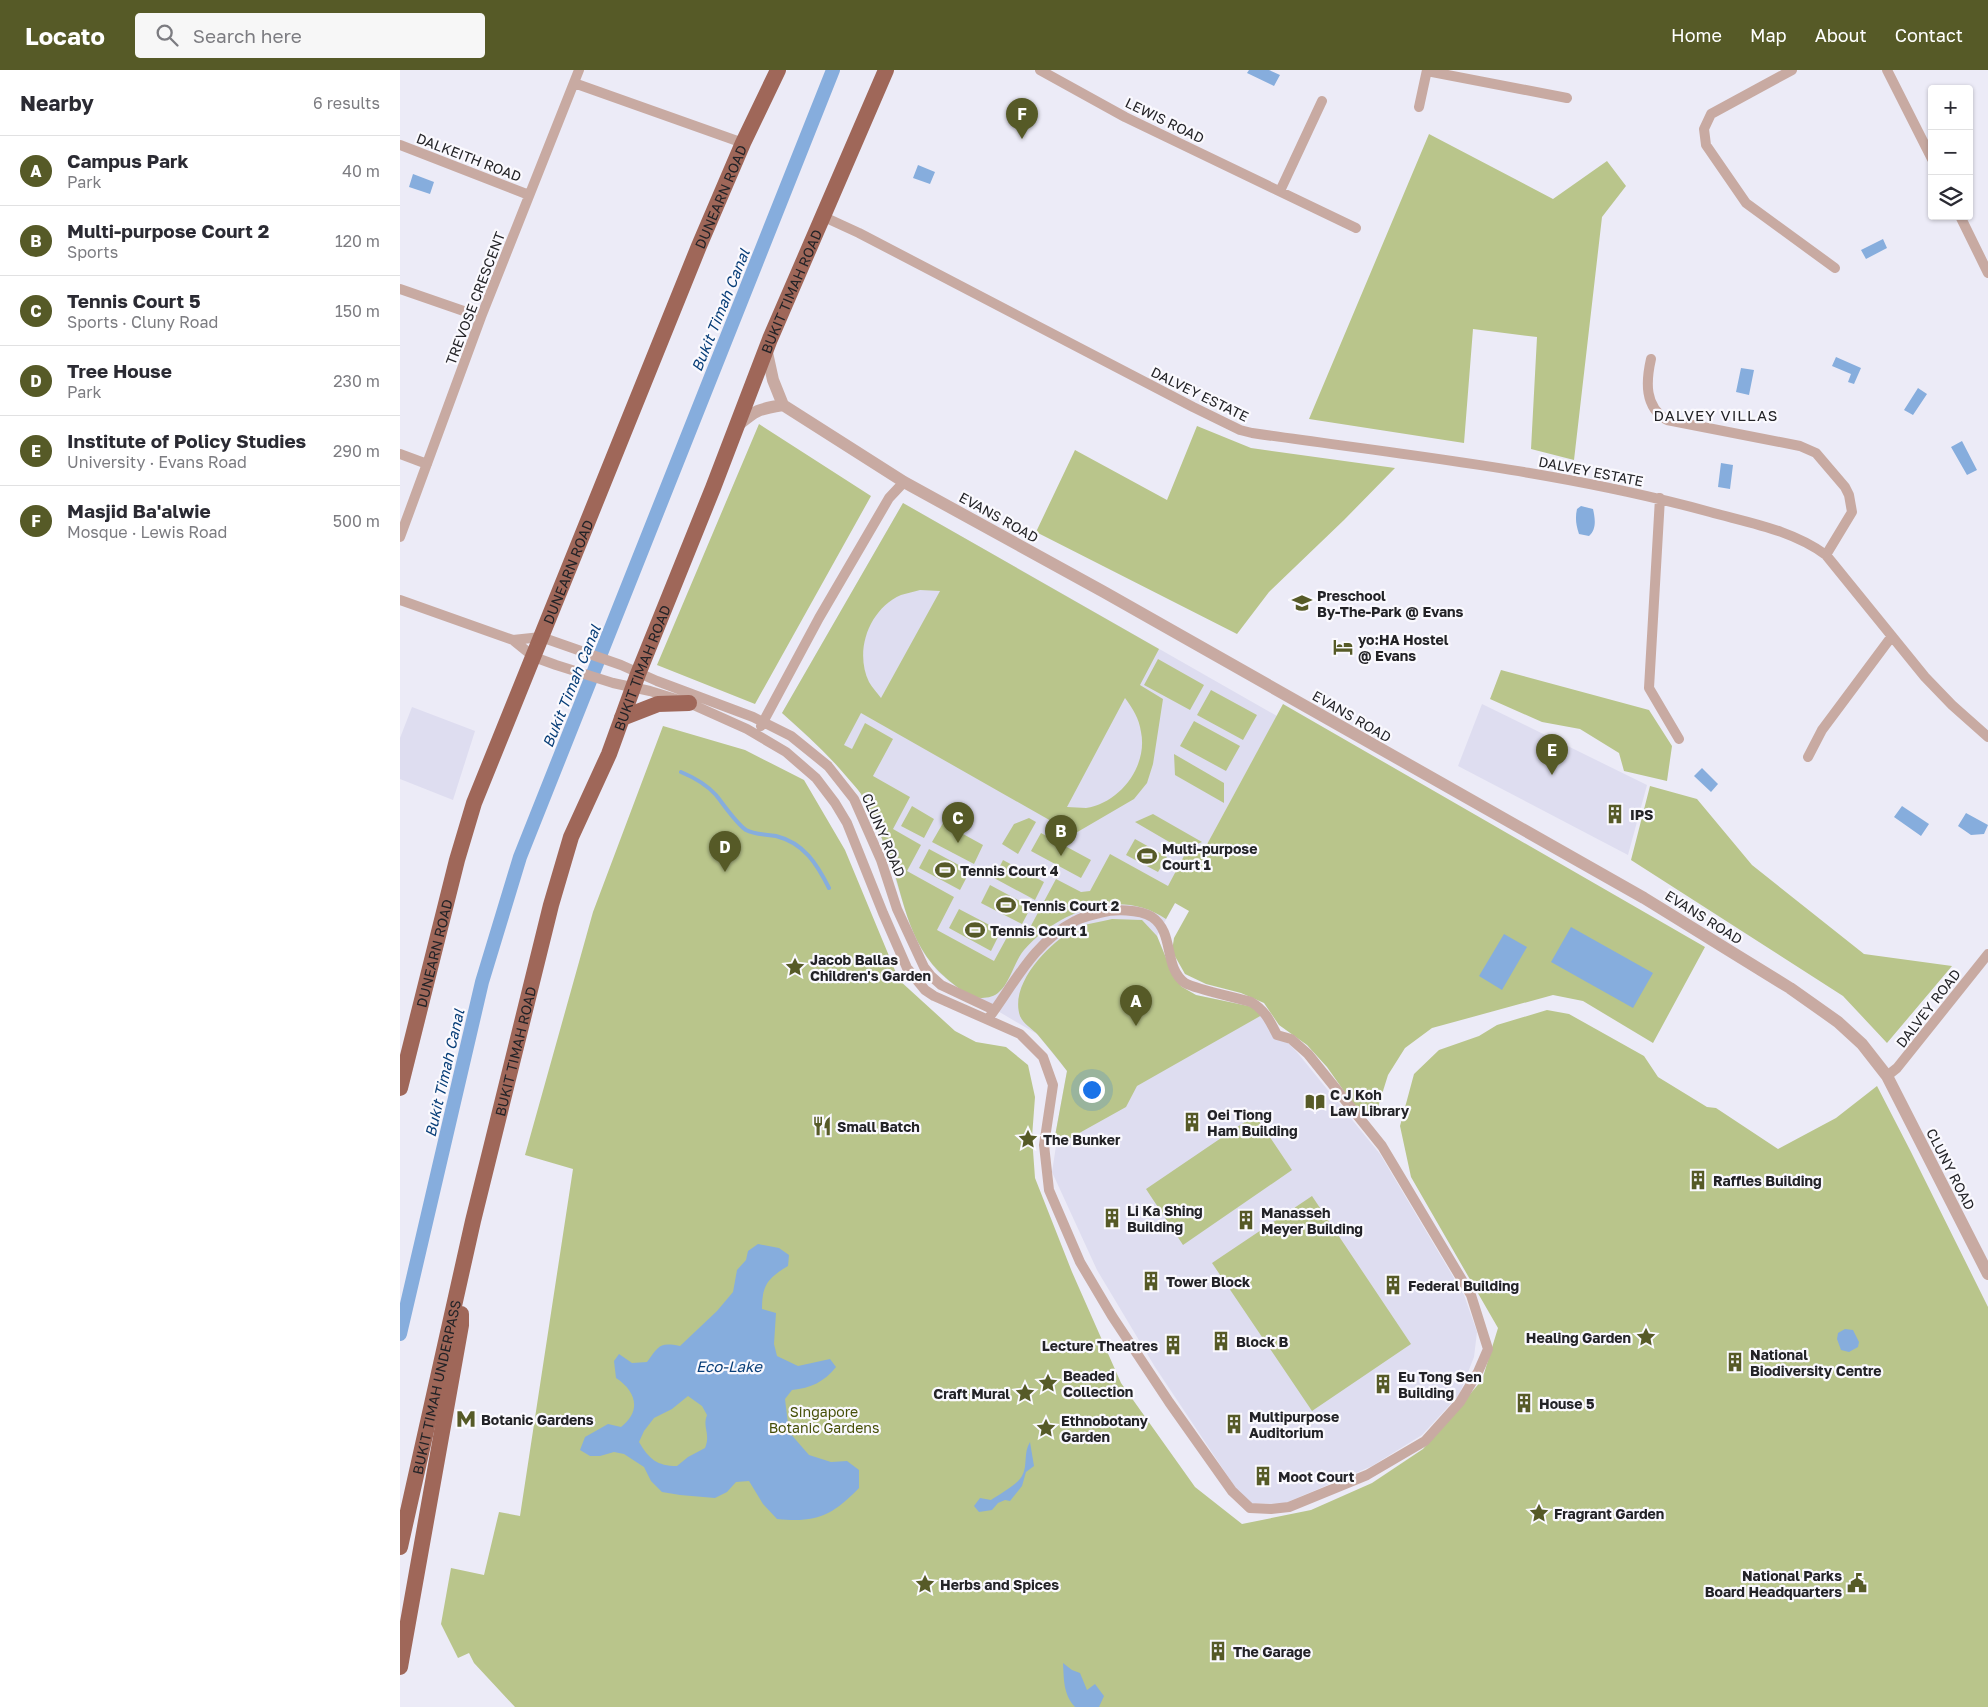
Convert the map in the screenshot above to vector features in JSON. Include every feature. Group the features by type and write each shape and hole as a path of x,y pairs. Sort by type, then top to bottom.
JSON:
{"highway":[{"name":"DUNEARN ROAD","path":"400,1088 466,827 474,803 699,246 743,143 778,70"},
{"name":"BUKIT TIMAH ROAD","path":"459,1287 552,905 572,837 609,754 635,681 713,488 766,348 822,216 886,74"},
{"path":"622,718 658,704 689,703"},
{"path":"400,1667 461,1325 459,1287"},
{"name":"BUKIT TIMAH UNDERPASS","path":"400,1547 459,1287"}],"street":[{"name":"TREVOSE CRESCENT","path":"400,537 481,317 579,70"},
{"name":"LEWIS ROAD","path":"1040,70 1125,117 1356,228"},
{"path":"1419,107 1427,70 1567,98"},
{"path":"1792,70 1712,114 1704,129 1704,137 1706,145 1746,203 1835,268"},
{"path":"1887,70 1928,151"},
{"path":"574,83 743,143"},
{"path":"1280,191 1322,101"},
{"name":"DALKEITH ROAD","path":"400,145 529,195"},
{"name":"DALVEY ESTATE","path":"822,216 859,233 1240,430 1580,481 1660,498 1784,532 1809,543 1826,555 1925,676 1952,705 1988,737"},
{"path":"1962,220 1988,273"},
{"path":"400,289 481,317"},
{"path":"735,428 752,412 760,408 783,406 773,380 766,348"},
{"path":"1651,359 1646,381 1650,400 1660,416 1667,420 1800,446 1816,453 1849,495 1852,512 1826,555"},
{"name":"EVANS ROAD","path":"783,406 904,482 1104,592 1644,898 1803,996 1838,1022 1862,1044 1887,1076"},
{"path":"400,454 427,464"},
{"path":"757,734 819,618 884,506 892,493 904,482"},
{"name":"DALVEY ESTATE","path":"1660,498 1649,688 1679,739"},
{"path":"400,600 513,640 534,657 556,665 613,683 635,681"},
{"path":"1808,757 1822,730 1892,636"},
{"path":"513,640 541,637 621,665 635,681 650,690 689,703 757,734 786,752 816,778 830,794 847,823 883,913 908,968 925,990 934,996 1020,1034 1030,1042 1043,1058 1053,1086 1044,1145 1049,1190 1080,1262 1112,1316 1169,1402 1232,1492 1250,1508 1271,1509 1290,1507 1366,1474 1425,1441 1460,1402 1478,1372 1488,1349 1471,1295 1382,1146 1308,1054 1291,1039 1277,1035 1261,1007 1251,1002 1185,983 1176,970 1168,950 1166,932 1152,917 1128,910 1109,910 1076,920 1051,936 1033,954 988,1019"},
{"name":"CLUNY ROAD","path":"635,681 763,721 791,736 828,766 854,799 881,860 897,909 924,966 941,985 994,1010"},
{"path":"816,778 828,766"},
{"name":"DALVEY ROAD","path":"1887,1076 1897,1068 1988,954"},
{"name":"CLUNY ROAD","path":"1887,1076 1988,1274"}],"shaded area":[{"path":"903,503 1277,716 1157,936 1173,975 1182,987 1196,995 1253,1007 1296,1051 1380,1154 1464,1295 1477,1332 1474,1357 1459,1395 1422,1435 1372,1466 1283,1504 1250,1503 1241,1496 1155,1367 1097,1270 1052,1172 1056,1146 1055,1136 1067,1071 1037,1034 955,986 937,971 923,952 912,932 885,846 860,792 830,757 782,713"},
{"path":"1482,704 1647,785 1628,855 1458,766"},
{"path":"412,707 475,731 453,800 400,779 400,738"}],"green space":[{"path":"1429,134 1553,199 1607,161 1626,186 1602,217 1574,460 1531,449 1537,337 1473,329 1464,443 1309,419"},
{"path":"759,424 871,496 755,704 657,665"},
{"path":"1197,426 1251,448 1395,468 1269,592 1237,634 1036,532 1075,450 1167,500"},
{"path":"903,503 1159,649 1140,685 1163,699 1153,764 1147,783 1134,799 1074,834 861,713 844,745 852,749 865,723 893,739 873,776 910,797 893,829 921,845 907,871 954,897 937,930 994,961 1012,928 1026,935 1056,879 1081,892 1090,891 1110,854 1168,886 1184,856 1205,848 1283,704 1705,947 1653,1043 1583,1001 1553,995 1432,1028 1405,1048 1388,1075 1378,1107 1368,1114 1358,1111 1327,1067 1307,1045 1279,1025 1264,1003 1241,993 1206,984 1185,974 1172,951 1174,938 1189,911 1175,903 1166,919 1148,910 1129,905 1110,904 1090,908 1072,915 1054,924 1024,950 1007,982 994,996 977,998 959,989 932,964 922,949 907,916 885,846 861,794 831,759 782,713","holes":["920,590 940,591 881,698 869,682 865,670 863,657 867,632 880,610 890,601 901,595","1125,698 1139,722 1141,732 1142,745 1136,770 1129,781 1110,799 1086,808 1067,807"]},
{"path":"1158,659 1204,685 1190,710 1144,685"},
{"path":"1501,670 1649,710 1672,746 1667,781 1624,771 1619,753 1580,729 1542,722 1490,699"},
{"path":"1211,690 1257,715 1243,740 1197,715"},
{"path":"1194,721 1240,746 1226,771 1180,746"},
{"name":"Singapore Botanic Gardens","path":"663,726 745,750 804,780 845,850 899,980 955,1031 976,1042 1006,1047 1028,1065 1035,1097 1032,1137 1035,1178 1072,1272 1121,1383 1195,1487 1242,1524 1311,1510 1372,1483 1423,1449 1482,1380 1498,1328 1411,1177 1400,1126 1414,1074 1439,1050 1479,1036 1497,1025 1547,1010 1569,1014 1644,1056 1658,1077 1707,1107 1716,1108 1778,1149 1836,1118 1877,1086 1988,1307 1988,1707 515,1707 474,1663 469,1653 458,1658 441,1624 451,1568 484,1575 499,1512 520,1516 573,1169 525,1155 593,912"},
{"path":"1174,754 1224,783 1224,803 1175,775"},
{"path":"1650,786 1697,799 1752,865 1864,954 1952,966 1887,1043 1843,996 1631,860"},
{"path":"912,806 934,819 924,838 901,826"},
{"path":"1153,814 1202,842 1183,850 1135,822"},
{"path":"1029,818 1036,822 1018,854 1002,844 1014,824"},
{"path":"943,823 983,845 974,864 932,842"},
{"path":"1041,833 1091,860 1081,878 1031,851"},
{"name":"Multi-purpose Court 1","path":"1135,839 1167,857 1158,872 1126,855"},
{"name":"Tennis Court 4","path":"929,849 970,871 960,890 919,868"},
{"path":"1003,860 1044,882 1035,900 994,878"},
{"name":"Tennis Court 2","path":"990,885 1031,907 1022,924 981,903"},
{"name":"Tennis Court 1","path":"959,909 1001,931 991,951 949,928"},
{"path":"1112,919 1142,920 1157,936 1173,975 1182,987 1196,995 1253,1007 1262,1015 1137,1086 1126,1107 1056,1146 1055,1136 1067,1071 1038,1035 1021,1019 1018,1004 1020,991 1026,978 1043,954 1065,935 1084,925"},
{"path":"1255,1115 1292,1170 1183,1245 1146,1189"},
{"path":"1312,1196 1411,1344 1312,1411 1212,1263"}],"water":[{"path":"1249,70 1269,70 1280,75 1274,86 1247,73"},
{"path":"918,165 935,172 930,184 913,178"},
{"path":"413,174 434,182 430,194 409,187"},
{"path":"1883,239 1887,248 1866,259 1861,250"},
{"path":"1836,357 1861,368 1854,384 1848,382 1851,374 1832,366"},
{"path":"1741,368 1754,370 1749,395 1736,392"},
{"path":"1918,388 1927,394 1913,415 1904,410"},
{"path":"1962,441 1977,470 1967,475 1951,447"},
{"path":"1721,463 1733,465 1730,489 1718,487"},
{"path":"1581,506 1593,509 1594,527 1589,536 1579,534 1578,531 1576,512"},
{"path":"1702,768 1718,784 1711,792 1694,776"},
{"path":"1902,806 1929,824 1921,836 1894,817"},
{"path":"1966,813 1988,825 1984,834 1971,835 1958,826"},
{"path":"1571,927 1653,973 1633,1008 1551,962"},
{"path":"1504,934 1527,947 1502,990 1479,976"},
{"name":"Eco-Lake","path":"758,1244 779,1248 789,1255 788,1266 776,1274 768,1283 762,1301 762,1309 776,1313 774,1344 777,1356 798,1366 830,1359 836,1367 827,1377 817,1383 805,1388 792,1390 785,1399 789,1432 809,1455 831,1462 847,1461 859,1470 859,1488 840,1505 823,1516 802,1520 777,1519 763,1504 749,1481 736,1482 727,1492 715,1498 662,1492 651,1481 644,1467 624,1454 614,1452 600,1456 590,1456 580,1450 585,1437 608,1424 621,1427 632,1414 634,1401 632,1395 623,1383 616,1378 614,1361 619,1354 632,1363 647,1362 660,1346 680,1346 717,1311 733,1292 737,1270 746,1260 748,1251","holes":["688,1396 702,1406 707,1415 705,1424 707,1443 705,1448 688,1457 677,1466 659,1463 646,1453 639,1442 644,1431 654,1418 672,1409"]},
{"path":"1845,1329 1853,1330 1859,1342 1858,1347 1849,1352 1841,1350 1837,1339 1838,1333"},
{"path":"1030,1442 1034,1466 1026,1472 1022,1486 1010,1501 1005,1500 998,1503 992,1510 979,1512 974,1506 980,1498 991,1500 1020,1479 1024,1472"},
{"path":"1063,1663 1080,1673 1087,1690 1095,1684 1104,1696 1099,1707 1075,1707 1066,1692"}],"waterway":[{"name":"Bukit Timah Canal","path":"400,1334 482,982 520,857 833,70"},
{"path":"681,772 712,791 746,830 786,839 802,849 820,871 829,888"}],"place":[{"name":"Masjid Ba'alwie","path":"1022,139"},
{"name":"Preschool By-The-Park @ Evans","path":"1302,603"},
{"name":"yo:HA Hostel @ Evans","path":"1343,647"},
{"name":"Institute of Policy Studies","path":"1552,775"},
{"name":"IPS","path":"1615,814"},
{"name":"Tennis Court 5","path":"958,843"},
{"name":"Multi-purpose Court 2","path":"1061,856"},
{"name":"Multi-purpose Court 1","path":"1147,856"},
{"name":"Tennis Court 4","path":"945,870"},
{"name":"Tree House","path":"725,872"},
{"name":"Tennis Court 2","path":"1006,905"},
{"name":"Tennis Court 1","path":"975,930"},
{"name":"Jacob Ballas Children's Garden","path":"795,967"},
{"name":"Campus Park","path":"1136,1026"},
{"name":"C J Koh Law Library","path":"1315,1102"},
{"name":"Oei Tiong Ham Building","path":"1192,1122"},
{"name":"Small Batch","path":"822,1126"},
{"name":"The Bunker","path":"1028,1139"},
{"name":"Raffles Building","path":"1698,1180"},
{"name":"Li Ka Shing Building","path":"1112,1218"},
{"name":"Manasseh Meyer Building","path":"1246,1220"},
{"name":"Tower Block","path":"1151,1281"},
{"name":"Federal Building","path":"1393,1285"},
{"name":"Healing Garden","path":"1646,1337"},
{"name":"Block B","path":"1221,1341"},
{"name":"Lecture Theatres","path":"1173,1345"},
{"name":"National Biodiversity Centre","path":"1735,1362"},
{"name":"Beaded Collection","path":"1048,1383"},
{"name":"Eu Tong Sen Building","path":"1383,1384"},
{"name":"Craft Mural","path":"1025,1393"},
{"name":"House 5","path":"1524,1403"},
{"name":"Botanic Gardens","path":"466,1419"},
{"name":"Multipurpose Auditorium","path":"1234,1424"},
{"name":"Ethnobotany Garden","path":"1046,1428"},
{"name":"Moot Court","path":"1263,1476"},
{"name":"Fragrant Garden","path":"1539,1513"},
{"name":"National Parks Board Headquarters","path":"1857,1583"},
{"name":"Herbs and Spices","path":"925,1584"},
{"name":"The Garage","path":"1218,1651"}],"district":[{"name":"DALVEY VILLAS","path":"1716,415"}]}
